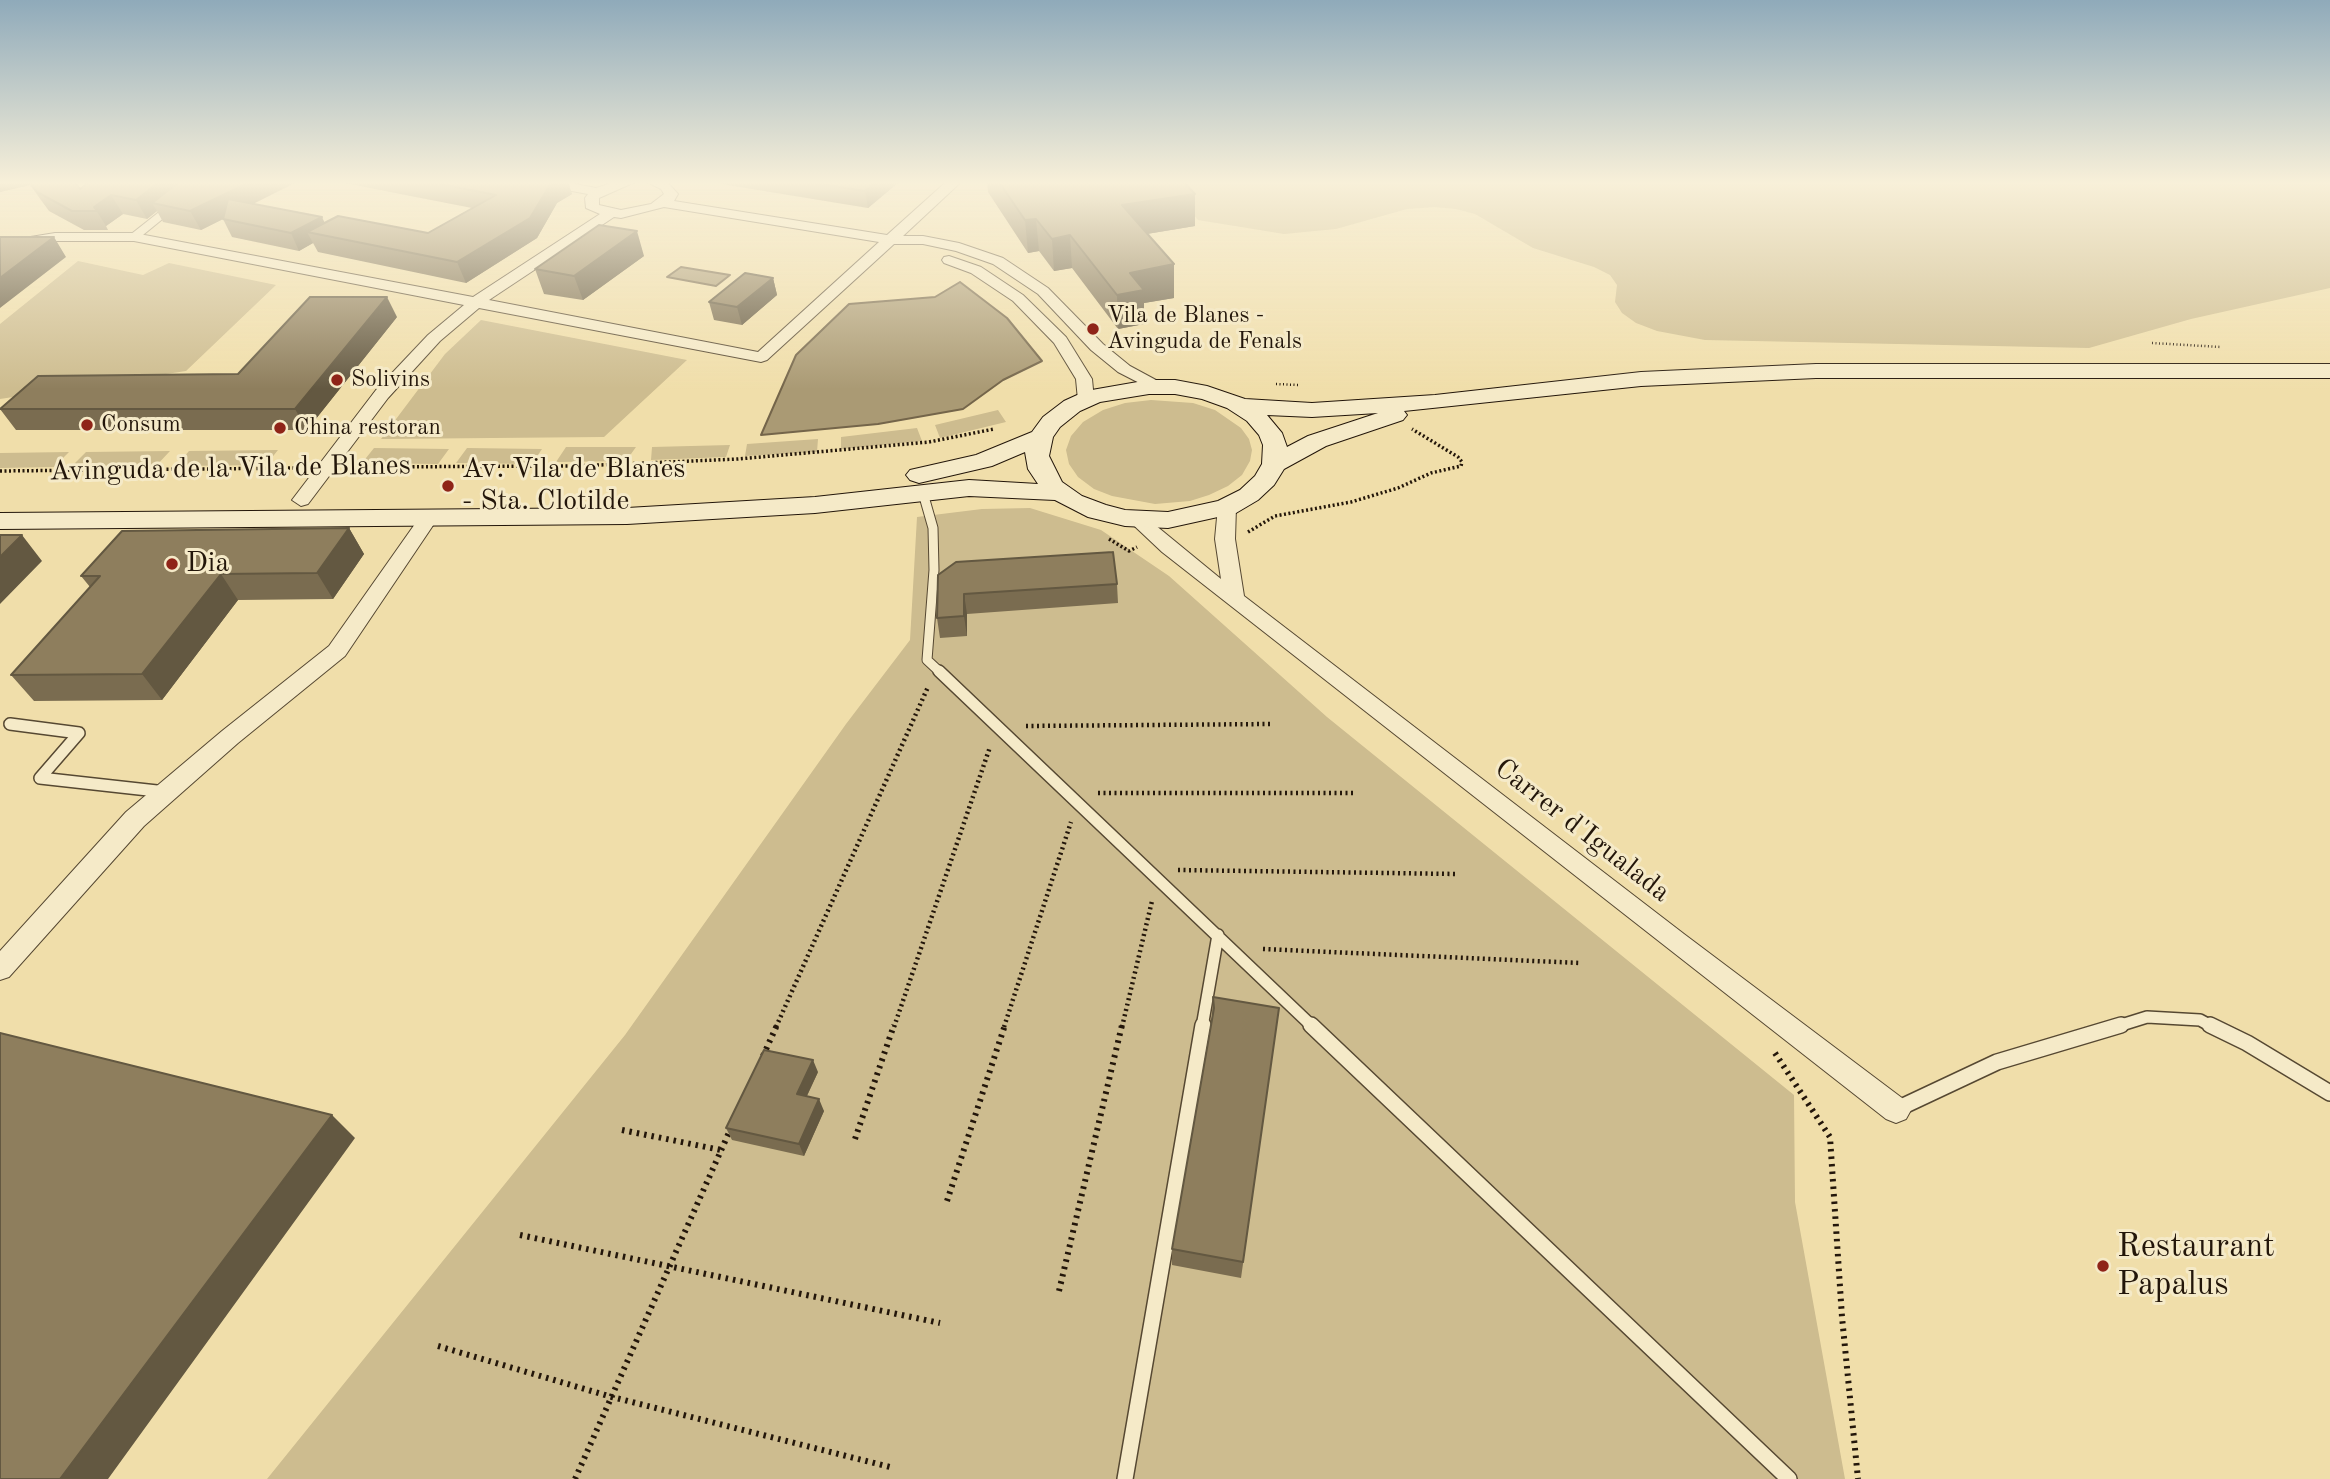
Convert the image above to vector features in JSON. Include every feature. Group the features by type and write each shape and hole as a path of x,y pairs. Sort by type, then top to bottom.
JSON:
{"main road":[{"path":"1241,406 1312,410 1435,402 1642,379 1816,371 2330,371"},
{"path":"1274,464 1275,445 1270,433 1255,416 1241,406 1199,391 1159,386 1120,390 1086,400 1060,414 1041,437 1037,449 1038,462 1048,481 1060,493 1088,508 1136,519 1189,517 1227,507 1255,490 1274,464 1317,441 1435,402"},
{"name":"Avinguda de la Vila de Blanes","path":"0,503 636,495 869,481 947,470 990,458 1041,437"},
{"path":"0,521 627,516 714,512 969,488 1060,493"}],"street":[{"path":"208,251 761,356 878,251"},
{"path":"301,500 382,394 433,338 476,302 553,251"},
{"path":"914,251 939,256 976,270 1018,298 1060,340 1084,379 1086,400"},
{"path":"970,251 998,261 1043,291 1097,347 1124,369 1159,386"},
{"path":"1227,507 1225,539 1234,597"},
{"path":"0,969 135,820 337,652 429,518"},
{"name":"Carrer d'Igualada","path":"1136,519 1675,942 1896,1110"}],"lane":[{"path":"923,493 933,528 934,570 927,660 1789,1479"},
{"path":"10,724 79,733 40,778 167,792"},
{"path":"1125,1479 1218,935"},
{"path":"1896,1110 1997,1062 2147,1017 2200,1020 2247,1043 2330,1093"}],"path":[{"path":"1266,384 1305,386"},
{"path":"0,471 576,466 738,459 929,442 979,434 1003,426"},
{"path":"761,1061 937,669"},
{"path":"855,1139 997,726 1270,724"},
{"path":"947,1201 1073,798 1353,793"},
{"path":"1059,1292 1153,874 1457,874"},
{"path":"1231,948 1580,963"},
{"path":"1773,1050 1830,1137 1842,1317 1858,1479"},
{"path":"575,1479 732,1124"},
{"path":"622,1130 721,1150"},
{"path":"520,1236 940,1323"},
{"path":"438,1346 612,1397 894,1468"}],"shaded area":[{"path":"1543,251 2330,251 2330,288 2191,319 2089,348 1705,340 1657,331 1636,323 1622,313 1615,302 1617,285 1610,275 1594,267"},
{"path":"78,261 143,275 169,263 276,285 186,371 0,399 0,324"},
{"path":"681,267 730,275 716,286 667,277"},
{"path":"960,282 1007,318 1042,361 1003,380 963,409 878,424 761,435 796,355 849,304 935,297"},
{"path":"481,320 687,360 604,437 381,439 445,354"},
{"path":"1151,400 1193,403 1215,410 1241,428 1249,439 1252,450 1250,461 1242,475 1228,486 1209,495 1190,501 1155,504 1112,496 1094,489 1078,477 1069,464 1066,450 1071,436 1083,422 1103,410 1125,403"},
{"path":"998,410 1006,422 940,438 935,425"},
{"path":"917,428 922,441 841,449 841,437"},
{"path":"818,439 817,452 745,456 747,444"},
{"path":"730,445 726,457 651,460 652,447"},
{"path":"566,447 636,447 626,461 556,462"},
{"path":"374,448 449,449 438,464 362,463"},
{"path":"467,448 542,449 532,464 456,463"},
{"path":"278,450 266,465 176,466 189,451"},
{"path":"170,451 156,466 71,467 86,452"},
{"path":"69,452 54,467 0,468 0,453"},
{"path":"1030,508 1101,530 1169,576 1327,717 1794,1095 1795,1202 1845,1479 267,1479 625,1035 846,724 910,640 917,517 982,509"}],"building":[{"path":"0,251 36,251 0,278"},
{"path":"402,251 475,251 457,262"},
{"path":"561,251 609,251 574,276 535,269"},
{"path":"1083,251 1163,251 1174,264 1130,273 1144,290 1117,295"},
{"path":"745,273 773,278 737,307 709,302"},
{"path":"310,297 387,297 295,409 0,409 38,376 238,374"},
{"path":"349,528 317,573 221,574 142,674 11,675 100,576 81,576 122,531"},
{"path":"0,535 22,535 0,557"},
{"path":"1113,552 1117,584 964,594 964,616 937,618 938,575 956,562"},
{"path":"1213,997 1279,1008 1243,1262 1172,1249 1214,1008"},
{"path":"0,1033 332,1115 60,1479 0,1479"},
{"path":"764,1050 813,1060 797,1094 819,1099 799,1144 726,1128"}],"place":[{"name":"Vila de Blanes - Avinguda de Fenals","path":"1093,329"},
{"name":"Solivins","path":"337,380"},
{"name":"Consum","path":"87,425"},
{"name":"China restoran","path":"280,428"},
{"name":"Av. Vila de Blanes - Sta. Clotilde","path":"448,486"},
{"name":"Dia","path":"172,564"},
{"name":"Restaurant Papalus","path":"2103,1266"}]}
